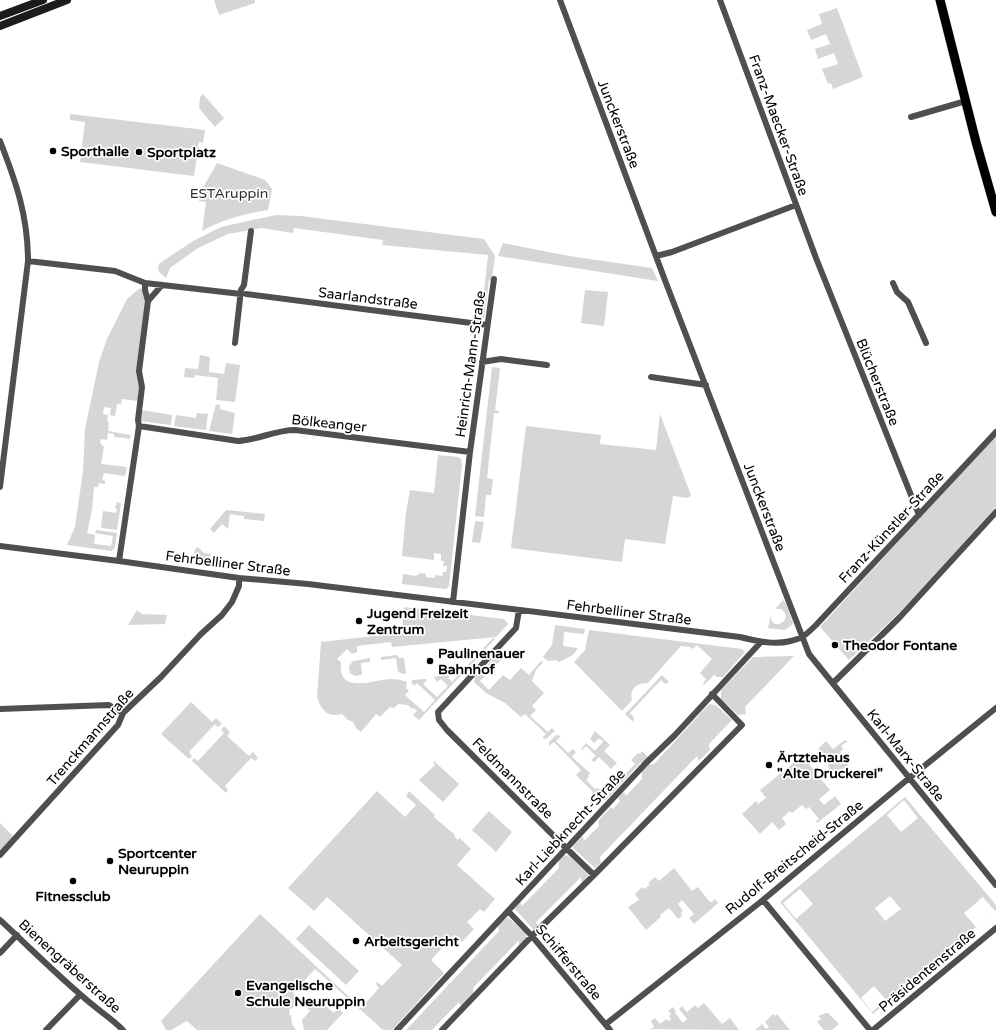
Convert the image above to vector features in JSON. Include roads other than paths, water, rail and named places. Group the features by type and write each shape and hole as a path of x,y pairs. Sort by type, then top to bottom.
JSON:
{"main road":[{"path":"0,16 43,0"},
{"path":"0,26 67,0"},
{"path":"940,0 966,101 993,191 996,212"}],"street":[{"name":"Junckerstraße","path":"560,0 802,637"},
{"name":"Franz-Maecker-Straße","path":"720,0 816,258"},
{"path":"911,117 966,101"},
{"path":"0,140 19,194 27,230 28,261 1,466 0,486"},
{"path":"656,256 672,252 796,204"},
{"path":"235,343 251,231"},
{"name":"Blücherstraße","path":"816,258 919,515"},
{"name":"Saarlandstraße","path":"28,261 114,271 145,283 243,293 487,325"},
{"name":"Heinrich-Mann-Straße","path":"470,452 494,279"},
{"path":"119,561 139,426 138,420 142,387 138,371 148,301 145,283"},
{"path":"893,283 897,292 908,302 926,343"},
{"path":"148,301 162,284"},
{"path":"482,362 501,359 547,365"},
{"path":"651,377 706,385"},
{"name":"Bölkeanger","path":"139,426 238,440 249,440 282,431 295,430 470,452"},
{"name":"Franz-Künstler-Straße","path":"802,637 816,625 996,432"},
{"path":"453,602 470,452"},
{"path":"833,683 900,617 996,512"},
{"name":"Fehrbelliner Straße","path":"0,546 239,578 308,584 740,637 761,642 787,642 802,637"},
{"name":"Trenckmannstraße","path":"0,855 118,725 123,713 161,677 201,634 222,615 232,602 238,586 239,578"},
{"name":"Feldmannstraße","path":"519,610 516,628 438,712 439,720 447,730 594,875"},
{"name":"Karl-Marx-Straße","path":"802,637 809,654 996,884"},
{"name":"Karl-Liebknecht-Straße","path":"397,1030 761,642"},
{"path":"442,1030 532,936 742,724 712,694"},
{"path":"0,709 109,705 123,713"},
{"name":"Rudolf-Breitscheid-Straße","path":"606,1024 763,900 909,778 996,708"},
{"path":"763,900 870,1030"},
{"name":"Schifferstraße","path":"508,911 532,936 610,1030"},
{"name":"Bienengräberstraße","path":"0,920 101,1013 109,1016 123,1030"},
{"name":"Präsidentenstraße","path":"873,1030 996,928"},
{"path":"0,953 17,935"},
{"path":"46,1030 80,994"}],"place":[{"name":"Sporthalle","path":"53,151"},
{"name":"Sportplatz","path":"139,152"},
{"name":"Jugend Freizeit Zentrum","path":"359,621"},
{"name":"Theodor Fontane","path":"835,645"},
{"name":"Paulinenauer Bahnhof","path":"430,661"},
{"name":"Ärtztehaus \"Alte Druckerei\"","path":"769,765"},
{"name":"Sportcenter Neuruppin","path":"110,861"},
{"name":"Fitnessclub","path":"73,881"},
{"name":"Arbeitsgericht","path":"356,941"},
{"name":"Evangelische Schule Neuruppin","path":"238,993"}],"park label":[{"name":"ESTAruppin","path":"229,193"}]}
